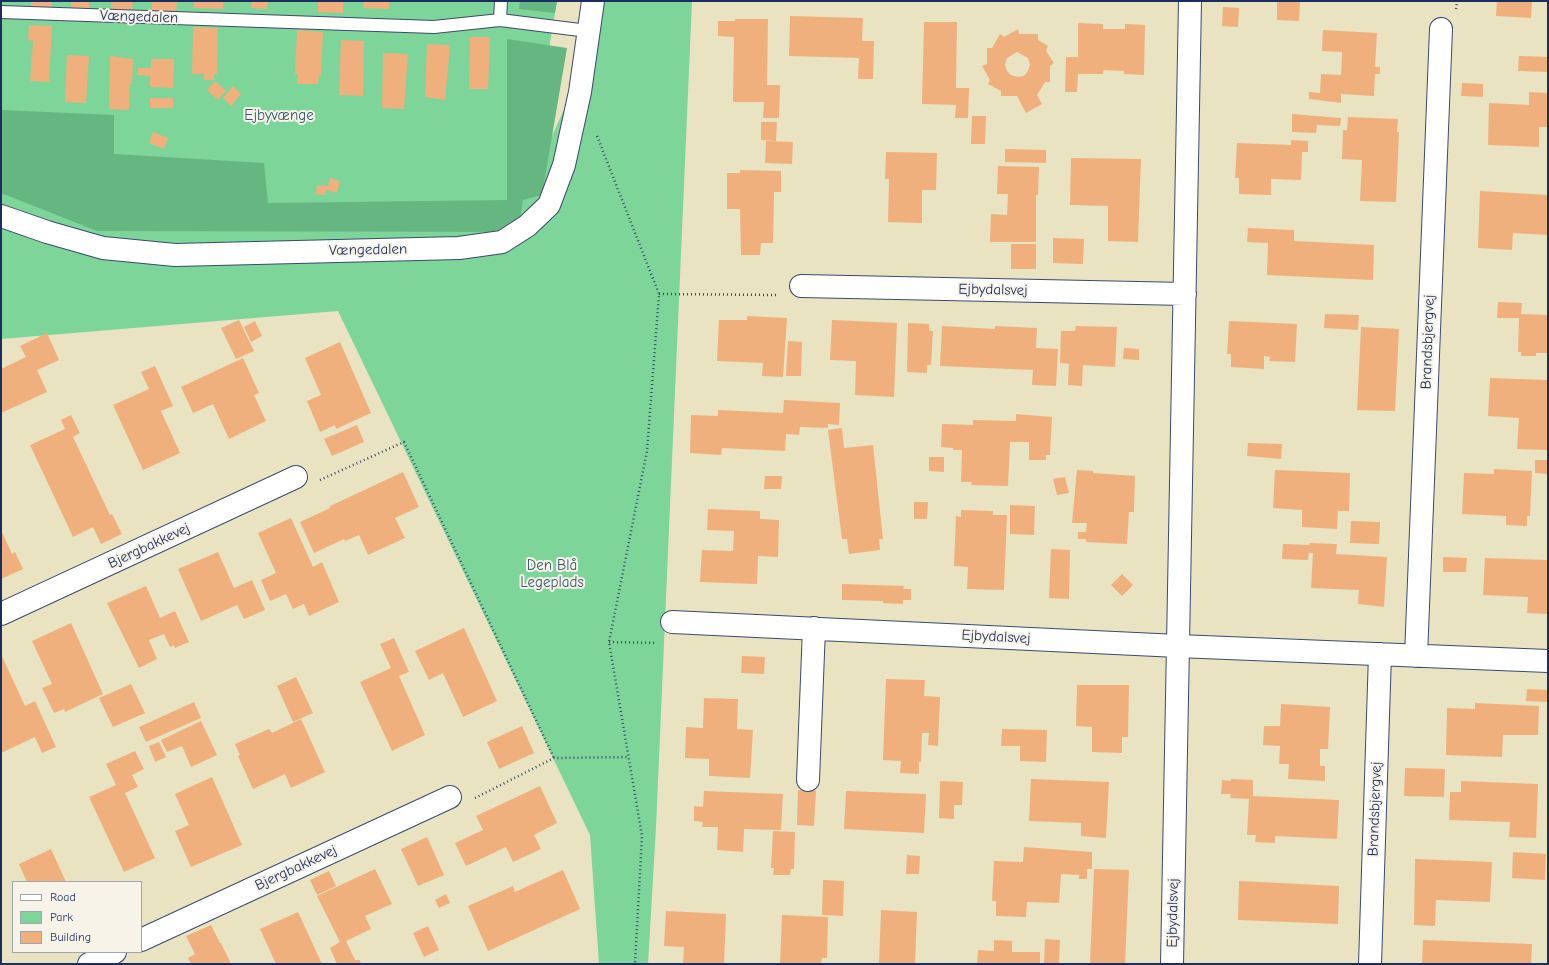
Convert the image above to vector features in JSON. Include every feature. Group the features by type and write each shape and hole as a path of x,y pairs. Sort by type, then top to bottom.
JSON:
{"street":[{"name":"Vængedalen","path":"1,216 47,232 103,248 175,255 459,248 502,242 527,226 549,205 564,165 580,92 593,1"},
{"name":"Ejbydalsvej","path":"1172,964 1190,1"},
{"name":"Brandsbjergvej","path":"1416,656 1441,29"},
{"name":"Ejbydalsvej","path":"801,286 1185,294"},
{"name":"Bjergbakkevej","path":"1,614 296,477"},
{"name":"Ejbydalsvej","path":"672,622 1178,646"},
{"path":"808,780 814,628"},
{"path":"1178,646 1548,661"},
{"name":"Brandsbjergvej","path":"1370,964 1380,654"},
{"name":"Bjergbakkevej","path":"142,940 450,797"},
{"path":"89,964 113,953"}],"lane":[{"path":"500,20 501,1"},
{"name":"Vængedalen","path":"1,12 434,27 500,20 588,31"}],"path":[{"path":"597,136 659,294 647,451 609,642 630,758 642,836 635,964"},
{"path":"659,294 789,295 801,286"},
{"path":"296,477 302,488 404,442 554,758"},
{"path":"609,642 667,643 672,622"},
{"path":"450,797 455,808 554,758 630,758"}],"green space":[{"path":"1,1 557,1 524,198 599,32 604,1 692,1 656,827 648,964 599,964 590,835 338,311 1,339"},
{"path":"520,1 557,1 555,13 519,9"},
{"path":"507,39 567,48 542,195 523,200 518,232 97,231 1,193 1,110 114,115 114,154 264,163 268,203 507,200"}],"building":[{"path":"31,1 52,1 51,8 31,8"},
{"path":"71,1 89,1 89,8 71,8"},
{"path":"111,1 133,1 132,10 111,9"},
{"path":"152,1 177,1 176,12 152,11"},
{"path":"194,1 223,1 223,9 194,8"},
{"path":"252,1 268,1 267,9 251,8"},
{"path":"318,1 343,1 343,13 318,12"},
{"path":"364,1 389,1 389,9 363,8"},
{"path":"1277,1 1300,1 1299,21 1277,20"},
{"path":"1497,1 1532,1 1531,18 1496,16"},
{"path":"1223,7 1239,8 1238,27 1222,26"},
{"path":"790,16 863,18 862,41 874,41 873,79 858,79 859,58 789,56"},
{"path":"735,19 768,19 767,85 780,85 779,118 763,118 764,102 733,102 734,37 718,36 718,21 735,21"},
{"path":"924,22 957,22 956,88 969,88 968,118 955,118 956,105 922,104"},
{"path":"1078,23 1103,24 1103,29 1125,29 1125,24 1145,25 1144,75 1124,74 1124,71 1103,70 1103,74 1078,74 1077,92 1065,92 1066,57 1078,57"},
{"path":"29,25 52,26 49,82 30,81 33,41 28,40"},
{"path":"193,27 218,28 217,74 214,74 214,80 204,80 204,74 192,74"},
{"path":"1018,29 1019,34 1038,34 1038,40 1048,46 1046,51 1054,63 1050,66 1050,82 1045,82 1037,95 1042,104 1026,113 1017,96 1001,96 1001,91 988,84 990,80 982,66 987,64 987,48 992,48 1000,34 1004,37","holes":["1017,52 1028,58 1030,64 1028,71 1024,76 1018,77 1011,75 1007,71 1005,65 1007,58"]},
{"path":"297,30 323,32 321,75 319,75 318,84 297,84 298,74 295,74"},
{"path":"1323,30 1377,33 1375,67 1380,67 1380,74 1375,74 1374,96 1341,94 1341,103 1309,99 1309,92 1320,93 1321,74 1341,75 1342,52 1322,51"},
{"path":"470,37 490,37 488,89 469,89"},
{"path":"341,40 364,41 363,96 339,95"},
{"path":"427,44 450,45 445,100 425,97"},
{"path":"383,53 408,54 404,109 382,108"},
{"path":"67,55 89,56 86,103 65,102"},
{"path":"110,56 133,59 132,84 129,84 129,110 109,109"},
{"path":"1519,56 1548,57 1548,72 1518,71"},
{"path":"151,59 174,59 173,88 150,87 150,76 138,75 138,68 151,68"},
{"path":"215,81 226,91 218,100 207,90"},
{"path":"1462,83 1483,84 1483,97 1461,96"},
{"path":"233,86 241,94 231,106 223,98"},
{"path":"1529,92 1548,93 1548,127 1539,127 1539,147 1488,145 1489,103 1529,105"},
{"path":"150,98 173,98 173,108 150,108"},
{"path":"1292,114 1341,118 1340,126 1317,125 1316,133 1292,132"},
{"path":"972,116 986,116 985,144 971,144"},
{"path":"1348,117 1398,119 1397,132 1399,132 1396,202 1360,201 1362,160 1342,159 1343,130 1347,130"},
{"path":"761,122 777,122 776,141 761,140"},
{"path":"153,132 168,138 164,149 149,143"},
{"path":"1291,140 1308,141 1308,152 1302,152 1301,180 1271,179 1271,195 1239,194 1239,178 1235,178 1237,143 1291,145"},
{"path":"766,141 793,142 792,164 765,163"},
{"path":"1005,149 1046,150 1046,163 1005,162"},
{"path":"886,152 937,153 936,190 922,190 922,223 888,222 889,179 885,179"},
{"path":"1071,158 1141,159 1138,242 1108,241 1108,206 1070,205"},
{"path":"998,166 1039,167 1038,195 1036,195 1036,242 990,242 991,214 1007,215 1008,194 997,194"},
{"path":"740,170 781,171 781,192 774,192 773,243 761,243 760,255 741,255 740,209 727,209 727,173 740,173"},
{"path":"330,178 340,181 337,193 326,190 326,195 316,194 317,185 328,186"},
{"path":"1480,191 1548,195 1548,235 1513,233 1512,250 1478,248"},
{"path":"1248,228 1294,230 1294,241 1374,245 1373,280 1267,275 1268,243 1247,242"},
{"path":"1053,238 1084,239 1083,264 1053,263"},
{"path":"1011,244 1036,244 1036,269 1011,269"},
{"path":"1498,302 1522,303 1521,314 1548,315 1548,353 1536,353 1536,356 1521,356 1521,352 1518,352 1519,318 1497,318"},
{"path":"1325,314 1359,315 1358,330 1324,328"},
{"path":"747,316 787,318 783,377 762,376 763,363 717,361 719,320 747,320"},
{"path":"239,320 254,351 236,359 221,328"},
{"path":"832,320 897,323 894,397 855,395 856,361 830,360"},
{"path":"255,321 262,336 251,342 244,327"},
{"path":"1229,321 1297,324 1295,362 1269,361 1270,357 1264,356 1264,369 1231,367 1231,354 1227,354"},
{"path":"908,323 929,324 929,331 933,331 931,365 927,365 927,373 907,372"},
{"path":"942,326 995,329 995,326 1037,328 1036,348 1058,349 1056,386 1032,385 1033,370 940,366"},
{"path":"1076,326 1117,327 1115,367 1083,365 1082,386 1068,385 1069,364 1060,363 1061,331 1075,331"},
{"path":"1361,327 1399,329 1395,411 1357,410"},
{"path":"47,333 59,360 37,370 47,392 1,413 1,369 26,357 20,346"},
{"path":"788,341 802,342 801,376 786,376"},
{"path":"340,342 371,413 336,429 335,425 320,432 307,401 321,395 305,358"},
{"path":"1124,348 1139,349 1139,360 1123,359"},
{"path":"243,358 259,393 254,395 266,421 229,439 213,404 193,413 181,387"},
{"path":"155,366 173,406 161,411 180,453 143,470 113,405 149,389 141,372"},
{"path":"1490,378 1548,380 1548,450 1517,449 1519,418 1488,416"},
{"path":"784,400 840,403 839,425 828,424 828,428 800,427 799,435 786,434 785,451 722,448 721,455 690,453 691,415 718,416 718,410 783,413"},
{"path":"1016,414 1052,417 1050,455 1046,455 1046,460 1029,460 1029,442 1010,442 1008,486 971,485 972,482 961,482 962,450 953,450 953,448 941,447 942,424 973,425 973,420 1016,421"},
{"path":"71,415 80,433 73,437 110,515 112,514 122,534 101,544 93,527 73,537 30,445 65,429 61,420"},
{"path":"357,425 364,442 332,456 324,439"},
{"path":"842,428 844,448 873,445 883,539 879,539 880,550 849,554 847,539 842,539 828,430"},
{"path":"1248,443 1282,444 1281,459 1247,456"},
{"path":"929,457 944,457 944,472 929,471"},
{"path":"1535,460 1548,460 1548,474 1535,473"},
{"path":"1494,469 1532,471 1530,516 1527,516 1527,526 1506,525 1506,516 1462,514 1464,473 1494,474"},
{"path":"1077,470 1093,471 1093,473 1135,476 1134,512 1129,512 1127,544 1086,542 1086,539 1078,539 1078,532 1086,532 1087,523 1072,523"},
{"path":"1275,470 1350,473 1349,511 1338,511 1337,529 1302,527 1302,510 1273,508"},
{"path":"403,472 419,507 395,518 405,538 368,555 359,535 345,541 344,539 314,553 300,522 330,508 330,506"},
{"path":"765,476 782,476 781,489 764,489"},
{"path":"1065,477 1069,493 1057,495 1053,479"},
{"path":"914,502 928,502 927,519 914,519"},
{"path":"1010,505 1035,506 1034,535 1010,534"},
{"path":"708,509 760,511 760,519 779,520 778,557 758,556 757,584 700,582 702,550 733,551 734,531 707,530"},
{"path":"961,510 993,511 993,515 1007,515 1004,590 967,589 968,567 954,566 956,516 961,517"},
{"path":"291,518 313,567 322,562 339,602 309,616 304,604 293,609 286,594 270,601 261,580 276,573 258,533"},
{"path":"1351,521 1380,522 1379,544 1350,543"},
{"path":"1,530 12,554 15,552 23,569 1,579"},
{"path":"1310,543 1337,544 1336,554 1387,557 1384,607 1358,604 1359,590 1311,588 1313,553 1309,553 1308,560 1282,559 1283,544 1309,545"},
{"path":"1051,549 1070,550 1069,599 1049,598"},
{"path":"218,552 234,588 252,580 265,610 244,619 237,605 201,621 178,569"},
{"path":"1443,557 1467,558 1466,572 1443,572"},
{"path":"1485,558 1548,560 1548,614 1527,613 1528,597 1483,595"},
{"path":"1122,574 1133,585 1122,596 1111,585"},
{"path":"842,584 904,586 903,589 911,589 911,600 903,600 903,604 883,603 883,601 842,600"},
{"path":"146,586 160,618 175,611 189,642 175,648 174,645 170,647 164,634 149,640 157,659 139,668 107,603"},
{"path":"71,623 103,694 65,712 64,709 54,713 42,688 52,684 32,641"},
{"path":"464,628 497,701 463,717 443,673 429,680 415,651"},
{"path":"394,638 409,672 399,676 425,735 392,751 360,682 391,668 380,644"},
{"path":"1,654 25,706 35,701 56,747 42,753 35,737 1,753"},
{"path":"742,656 765,657 764,674 741,673"},
{"path":"296,677 313,713 293,722 277,686"},
{"path":"886,679 925,680 924,696 940,697 938,746 928,745 929,733 922,733 919,774 900,773 901,761 883,760"},
{"path":"131,684 145,713 113,727 99,698"},
{"path":"1077,685 1129,685 1128,737 1122,737 1122,753 1092,752 1092,727 1076,726"},
{"path":"1527,689 1548,690 1548,702 1526,701"},
{"path":"704,698 738,699 737,729 753,730 750,778 709,776 709,759 685,758 686,727 703,728"},
{"path":"194,702 201,718 146,742 139,727"},
{"path":"1475,703 1539,706 1538,735 1503,735 1502,757 1446,755 1447,708 1475,709"},
{"path":"1281,704 1330,707 1328,749 1320,749 1320,766 1325,766 1325,781 1288,779 1289,764 1279,764 1280,746 1263,745 1264,726 1280,726"},
{"path":"301,719 325,772 291,788 285,774 253,789 238,756 240,755 235,744 269,729 272,733"},
{"path":"201,721 217,755 191,767 182,746 167,752 161,740"},
{"path":"522,726 534,753 499,769 487,742"},
{"path":"1002,729 1047,730 1046,762 1020,761 1020,746 1001,746"},
{"path":"159,742 166,757 155,762 149,746"},
{"path":"135,751 144,769 132,775 138,787 125,793 155,858 124,872 89,797 116,785 106,764"},
{"path":"1405,768 1445,769 1444,797 1404,796"},
{"path":"212,777 242,845 191,867 175,831 189,825 175,794"},
{"path":"1031,779 1109,782 1106,838 1081,836 1081,823 1029,821"},
{"path":"1231,779 1253,780 1253,796 1339,800 1337,839 1275,836 1275,843 1255,842 1256,835 1247,835 1249,799 1230,798 1231,794 1221,794 1222,780 1231,781"},
{"path":"940,781 963,782 962,805 954,805 954,819 939,818"},
{"path":"1461,781 1538,784 1536,838 1509,837 1510,822 1449,820 1450,792 1461,792"},
{"path":"540,786 557,823 534,835 541,849 513,862 506,847 466,866 455,843 483,830 476,816"},
{"path":"798,790 816,791 814,826 797,825"},
{"path":"704,791 783,794 781,830 744,829 743,852 717,850 718,827 702,827 703,822 694,821 694,806 703,807"},
{"path":"846,791 926,794 924,833 844,829"},
{"path":"773,831 795,832 794,869 791,869 790,875 773,875 774,868 771,868"},
{"path":"427,837 444,875 418,886 401,849"},
{"path":"1024,847 1092,852 1092,869 1087,869 1087,879 1079,879 1079,875 1061,874 1059,903 1027,902 1026,917 996,916 996,901 992,901 994,861 1023,862"},
{"path":"51,849 66,881 27,881 19,864"},
{"path":"1513,852 1546,854 1545,880 1512,878"},
{"path":"907,855 920,856 919,874 906,874"},
{"path":"1415,859 1492,862 1490,902 1436,900 1435,926 1414,925"},
{"path":"375,869 392,904 365,916 371,929 346,941 355,960 360,960 361,964 337,964 330,948 340,942 317,896"},
{"path":"1094,869 1129,870 1125,964 1090,964"},
{"path":"563,870 580,909 488,951 468,906 513,886 515,892"},
{"path":"329,871 336,886 317,895 310,880"},
{"path":"823,880 844,881 843,916 822,915"},
{"path":"1239,881 1339,886 1338,924 1238,920"},
{"path":"446,894 450,903 439,908 435,900"},
{"path":"881,910 917,912 915,964 879,964"},
{"path":"666,911 726,914 724,964 683,964 684,947 664,946"},
{"path":"298,912 322,964 276,964 260,929"},
{"path":"782,915 828,917 827,958 822,958 821,964 780,964"},
{"path":"211,925 231,964 191,964 188,958 195,954 186,936"},
{"path":"428,926 439,950 424,957 413,933"},
{"path":"1045,939 1060,940 1059,964 1044,964"},
{"path":"994,940 1012,941 1012,952 1040,952 1040,964 977,964 978,950 994,951"},
{"path":"1423,940 1532,944 1531,964 1422,963"}],"park label":[{"name":"Ejbyvænge","path":"279,116"},
{"name":"Den Blå Legeplads","path":"552,574"}]}
